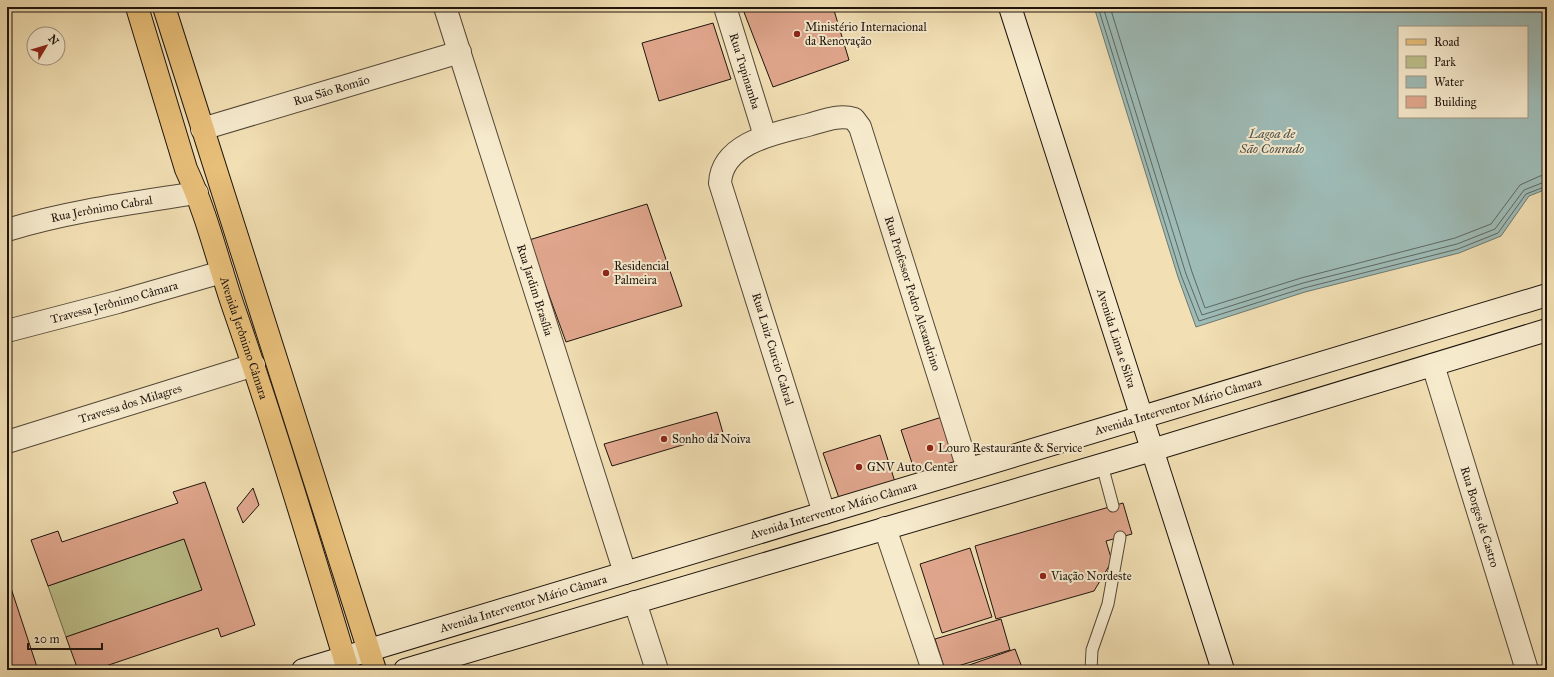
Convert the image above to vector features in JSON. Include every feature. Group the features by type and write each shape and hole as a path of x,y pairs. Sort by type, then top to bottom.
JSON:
{"main road":[{"name":"Avenida Jerônimo Câmara","path":"137,7 186,169 197,193 254,365 346,664"},
{"name":"Avenida Jerônimo Câmara","path":"164,7 371,660"},
{"name":"Rua Jardim Brasília","path":"445,7 625,573"},
{"name":"Rua Tupinamba","path":"724,7 765,136"},
{"name":"Avenida Lima e Silva","path":"1010,7 1223,670"},
{"name":"Rua São Romão","path":"202,129 460,52"},
{"name":"Rua Professor Pedro Alexandrino","path":"765,136 838,118 854,119 860,126 968,469"},
{"name":"Rua Luiz Curcio Cabral","path":"765,136 744,147 727,162 721,175 721,186 824,513"},
{"name":"Rua Jerônimo Cabral","path":"7,230 45,220 127,204 197,193"},
{"name":"Travessa Jerônimo Câmara","path":"7,331 111,304 222,272"},
{"name":"Avenida Interventor Mário Câmara","path":"303,670 371,660 625,573 1547,295"},
{"path":"405,670 1102,465 1547,330"},
{"name":"Travessa dos Milagres","path":"7,442 254,365"},
{"name":"Rua Borges de Castro","path":"1434,365 1527,670"},
{"path":"885,528 933,670"},
{"path":"635,602 657,670"}],"lane":[{"path":"1102,465 1113,506"},
{"path":"1091,670 1092,650 1108,604 1120,537"}],"green space":[{"path":"184,539 202,590 66,637 48,586"}],"water":[{"name":"Lagoa de São Conrado","path":"1094,7 1547,7 1547,189 1529,196 1501,236 1459,253 1305,292 1196,327 1178,277"}],"building":[{"name":"Ministério Internacional da Renovação","path":"742,7 833,7 849,60 773,87"},
{"path":"713,23 731,79 659,101 642,43"},
{"name":"Residencial Palmeira","path":"647,204 682,306 566,342 529,240"},
{"name":"Sonho da Noiva","path":"717,412 723,433 612,466 604,444"},
{"name":"Louro Restaurante & Service","path":"942,417 958,466 917,478 901,430"},
{"name":"GNV Auto Center","path":"880,435 895,482 839,498 823,453"},
{"path":"205,482 255,625 221,637 218,628 94,670 78,670 66,637 202,590 184,539 48,586 31,540 58,531 62,542 178,503 173,492"},
{"path":"253,488 259,505 243,523 237,508"},
{"name":"Viação Nordeste","path":"1123,503 1132,534 1106,541 1112,561 1094,591 996,619 975,546"},
{"path":"970,548 992,617 942,633 920,564"},
{"path":"7,576 38,670 7,670"},
{"path":"1001,619 1010,650 945,670 935,639"},
{"path":"1015,649 1023,670 955,670"}],"place":[{"name":"Ministério Internacional da Renovação","path":"797,34"},
{"name":"Residencial Palmeira","path":"606,273"},
{"name":"Sonho da Noiva","path":"664,439"},
{"name":"Louro Restaurante & Service","path":"930,448"},
{"name":"GNV Auto Center","path":"859,467"},
{"name":"Viação Nordeste","path":"1043,576"}]}
